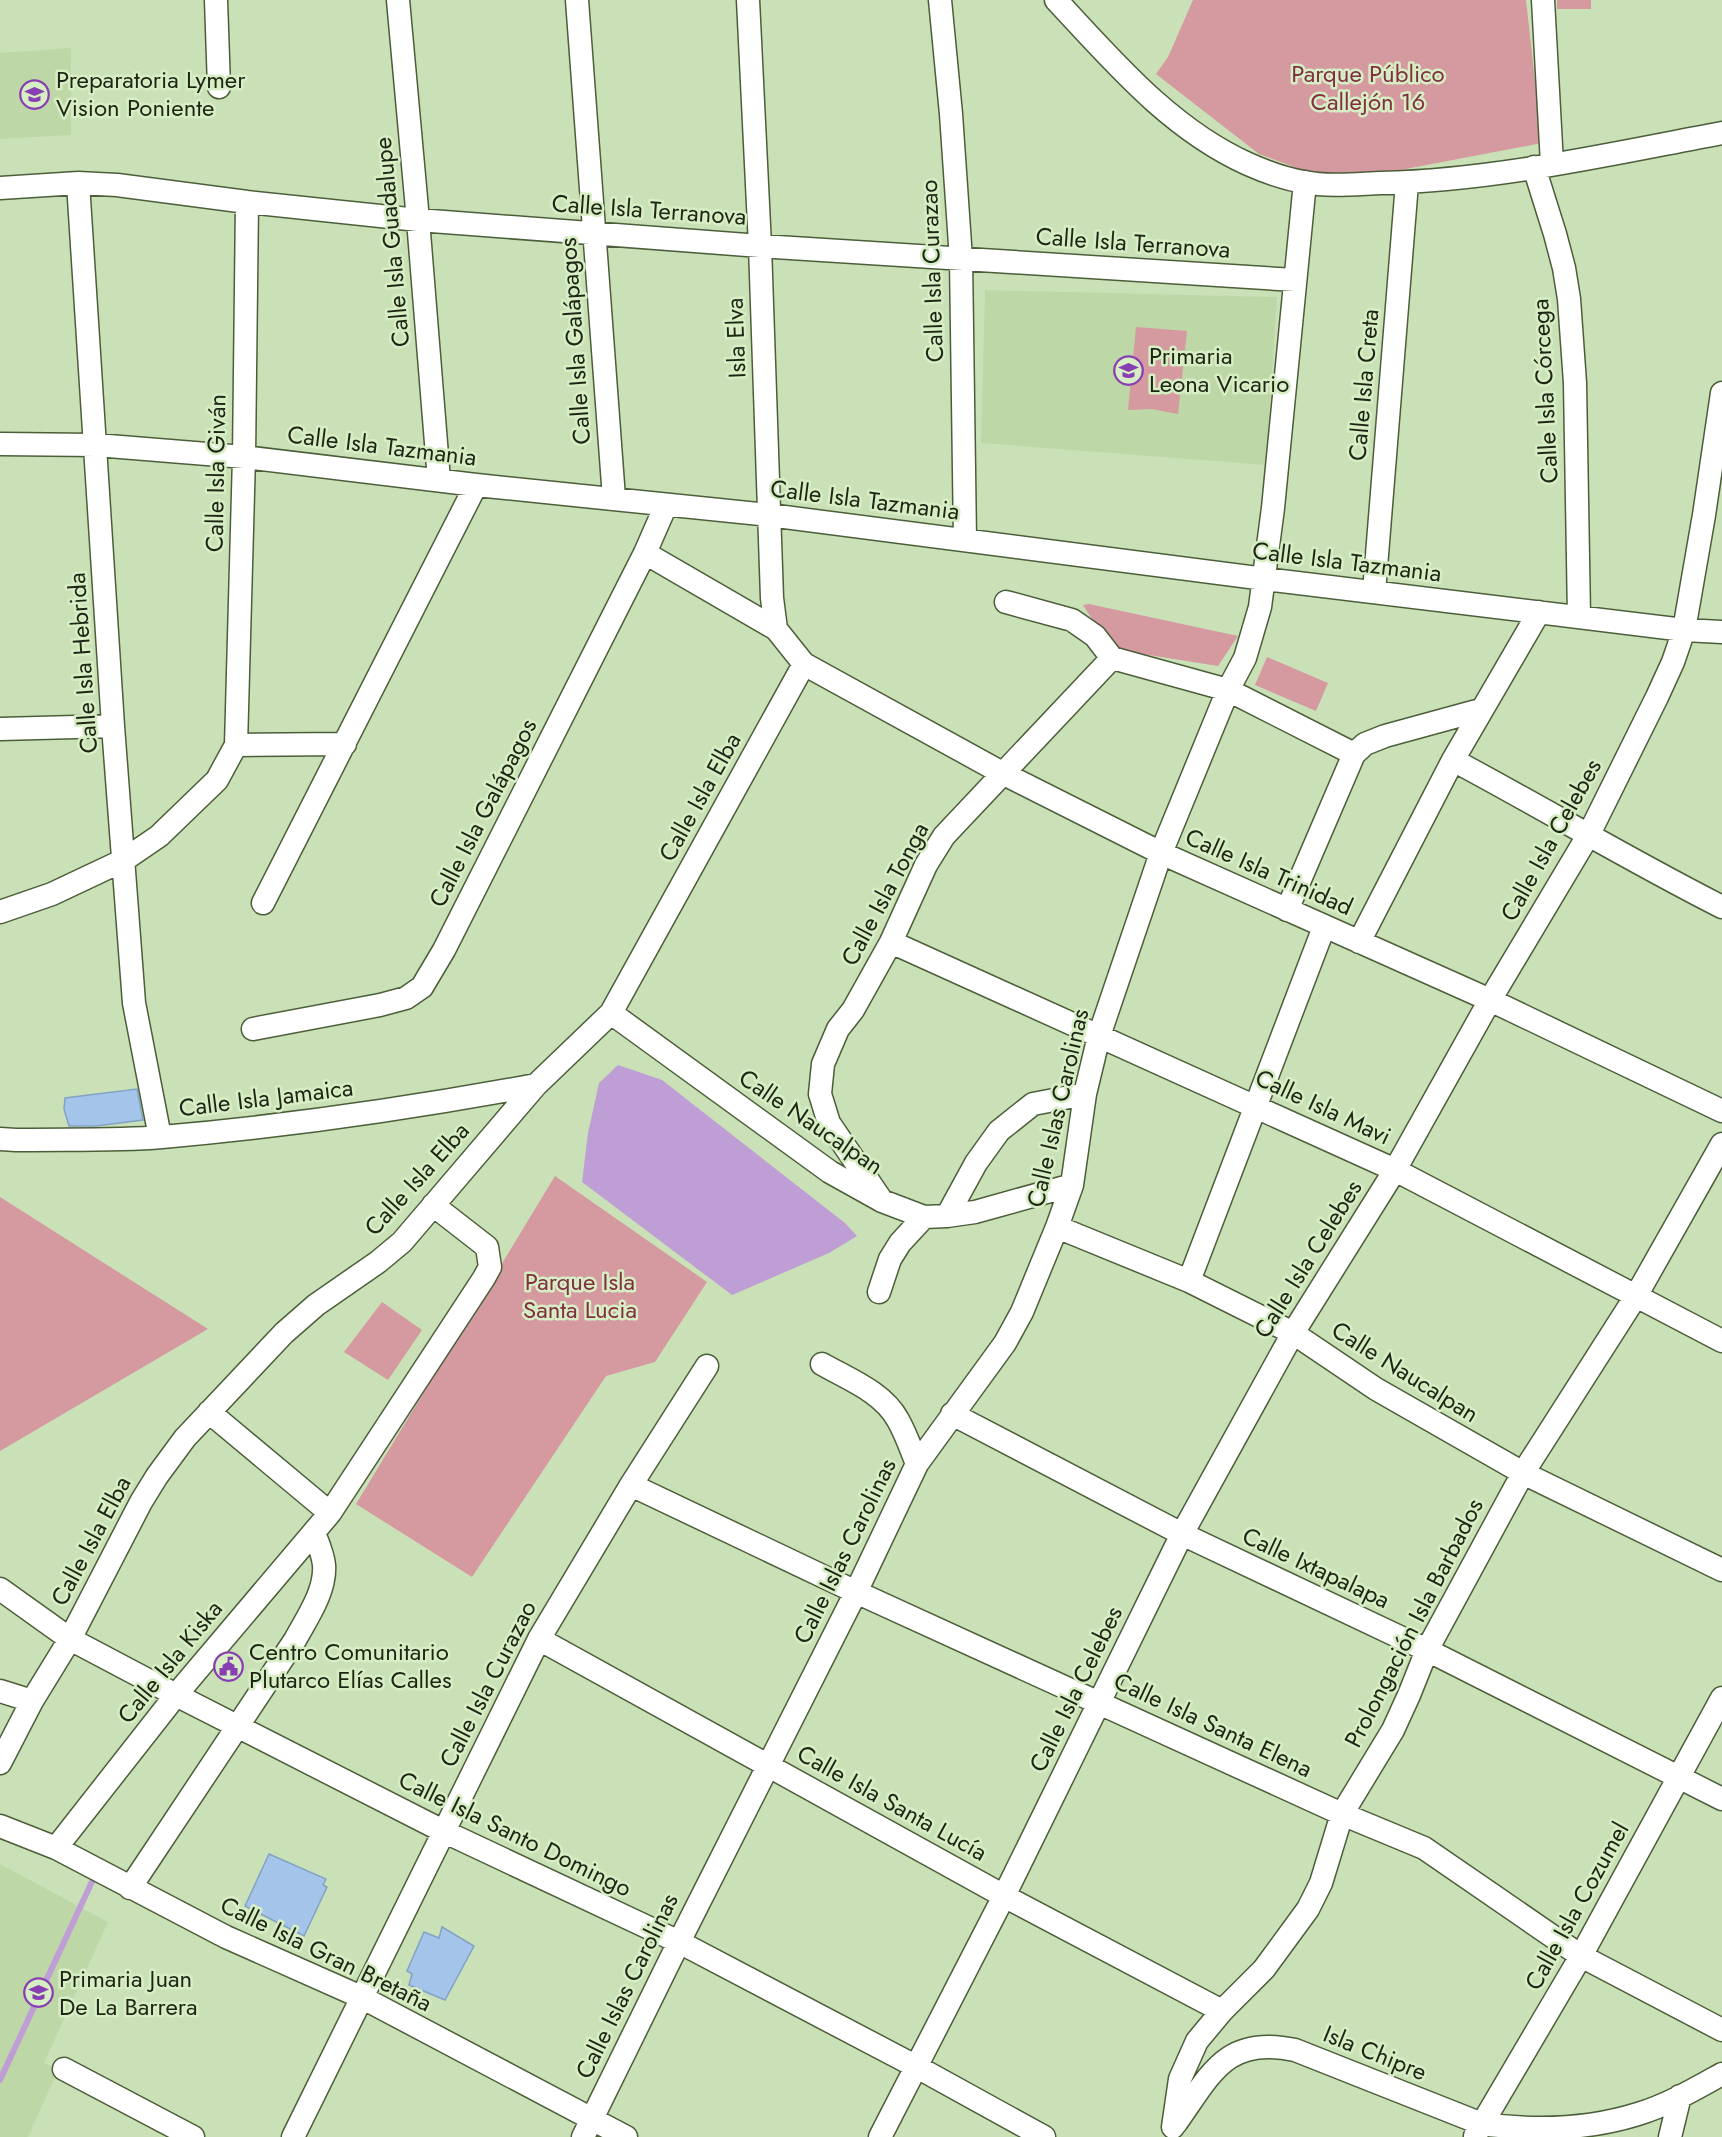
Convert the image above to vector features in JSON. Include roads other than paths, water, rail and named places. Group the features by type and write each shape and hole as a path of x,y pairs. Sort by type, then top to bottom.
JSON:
{"street":[{"path":"216,0 219,87"},
{"name":"Calle Isla Guadalupe","path":"398,0 439,480"},
{"name":"Calle Isla Galápagos","path":"577,0 614,498"},
{"name":"Isla Elva","path":"748,0 760,246 771,598 776,629 804,664"},
{"name":"Calle Isla Curazao","path":"940,0 961,259 965,540"},
{"path":"1056,0 1121,70 1167,112 1247,164 1273,174 1305,182 1407,183 1543,165 1722,133"},
{"name":"Calle Isla Córcega","path":"1543,0 1543,165 1569,299 1575,383 1579,617"},
{"name":"Calle Islas Carolinas","path":"587,2128 856,1592 917,1464 1005,1344 1022,1312 1057,1227 1072,1185 1084,1094 1099,1036 1161,853 1228,690 1251,641 1265,579 1305,182"},
{"name":"Calle Isla Terranova","path":"0,189 78,183 155,189 247,202 418,220 760,246 1295,280"},
{"name":"Calle Isla Hebrida","path":"78,183 113,726 134,1003 160,1137"},
{"name":"Calle Isla Creta","path":"1374,592 1407,183"},
{"name":"Calle Isla Giván","path":"236,745 244,457 247,202"},
{"name":"Calle Isla Celebes","path":"880,2137 1004,1896 1182,1534 1293,1333 1395,1170 1490,1000 1589,834 1657,697 1684,630 1713,511 1722,393"},
{"name":"Calle Isla Tazmania","path":"0,444 96,445 244,457 476,485 769,515 1265,579 1684,630 1722,632"},
{"path":"263,903 476,485"},
{"name":"Calle Isla Galápagos","path":"253,1029 380,1005 406,998 422,987 444,950 645,553 666,505"},
{"path":"645,553 776,629"},
{"path":"1006,602 1072,620 1095,636 1112,658 1228,690 1354,754"},
{"path":"1359,942 1480,710 1539,612"},
{"path":"1684,630 1722,645"},
{"name":"Calle Isla Tonga","path":"882,1202 829,1122 820,1094 823,1064 838,1029 853,1010 891,942 926,865 944,836 1112,658"},
{"name":"Calle Isla Trinidad","path":"804,664 1004,774 1161,853 1490,1000 1722,1111"},
{"name":"Calle Isla Elba","path":"0,1764 32,1701 70,1639 146,1494 185,1438 284,1333 316,1305 378,1262 402,1242 536,1085 611,1013 804,664"},
{"path":"1287,910 1354,754 1365,744 1385,736 1480,710"},
{"path":"0,729 113,726"},
{"path":"0,912 52,894 124,860 159,836 217,780 236,745 345,744"},
{"path":"1453,760 1589,834 1653,872 1722,907"},
{"path":"1189,1281 1324,927"},
{"name":"Calle Isla Mavi","path":"891,942 1395,1170 1722,1341"},
{"name":"Calle Naucalpan","path":"611,1013 830,1172 882,1202 924,1216 947,1216 975,1212 1072,1185"},
{"name":"Calle Isla Jamaica","path":"0,1139 160,1137 295,1123 442,1102 536,1085"},
{"path":"947,1216 976,1163 999,1131 1033,1104 1084,1094"},
{"name":"Prolongación Isla Barbados","path":"1170,2132 1180,2079 1197,2041 1222,2011 1264,1969 1308,1910 1321,1883 1342,1814 1393,1730 1427,1650 1523,1473 1636,1296 1722,1144"},
{"name":"Calle Isla Kiska","path":"56,1848 176,1695 330,1513 490,1268 487,1247 433,1205"},
{"path":"879,1292 890,1259 900,1243 924,1216"},
{"name":"Calle Naucalpan","path":"1057,1227 1189,1281 1293,1333 1376,1389 1523,1473 1722,1570"},
{"path":"822,1364 866,1389 885,1403 898,1419 917,1464"},
{"name":"Calle Isla Curazao","path":"293,2137 538,1639 631,1485 707,1366"},
{"path":"209,1412 330,1513"},
{"name":"Calle Ixtapalapa","path":"952,1414 1182,1534 1427,1650 1722,1800"},
{"name":"Calle Isla Santa Elena","path":"631,1485 856,1592 1342,1814 1424,1848 1581,1956 1722,2030"},
{"path":"130,1888 295,1640 317,1599 324,1567 322,1553 314,1533"},
{"name":"Calle Isla Santo Domingo","path":"0,1589 70,1639 176,1695 443,1831 679,1942 917,2067 1044,2137"},
{"name":"Calle Isla Santa Lucía","path":"538,1639 1004,1896 1222,2011"},
{"path":"0,1690 32,1701"},
{"name":"Calle Isla Cozumel","path":"1478,2130 1581,1956 1722,1698"},
{"name":"Calle Isla Gran Bretaña","path":"0,1826 56,1848 226,1936 361,1997 587,2128 626,2137"},
{"name":"Isla Chipre","path":"1170,2132 1215,2069 1228,2058 1245,2049 1259,2046 1295,2050 1478,2130 1512,2132 1609,2122 1640,2114 1680,2097 1722,2074"},
{"path":"64,2069 193,2137"},
{"path":"1671,2137 1680,2097"}],"waterway":[{"path":"0,2080 96,1873"}],"place":[{"name":"Preparatoria Lymer Vision Poniente","path":"35,94"},
{"name":"Primaria Leona Vicario","path":"1128,370"},
{"name":"Centro Comunitario Plutarco Elías Calles","path":"228,1666"},
{"name":"Primaria Juan De La Barrera","path":"38,1993"}],"park label":[{"name":"Parque Público Callejón 16","path":"1368,88"},
{"name":"Parque Isla Santa Lucia","path":"580,1296"}]}
